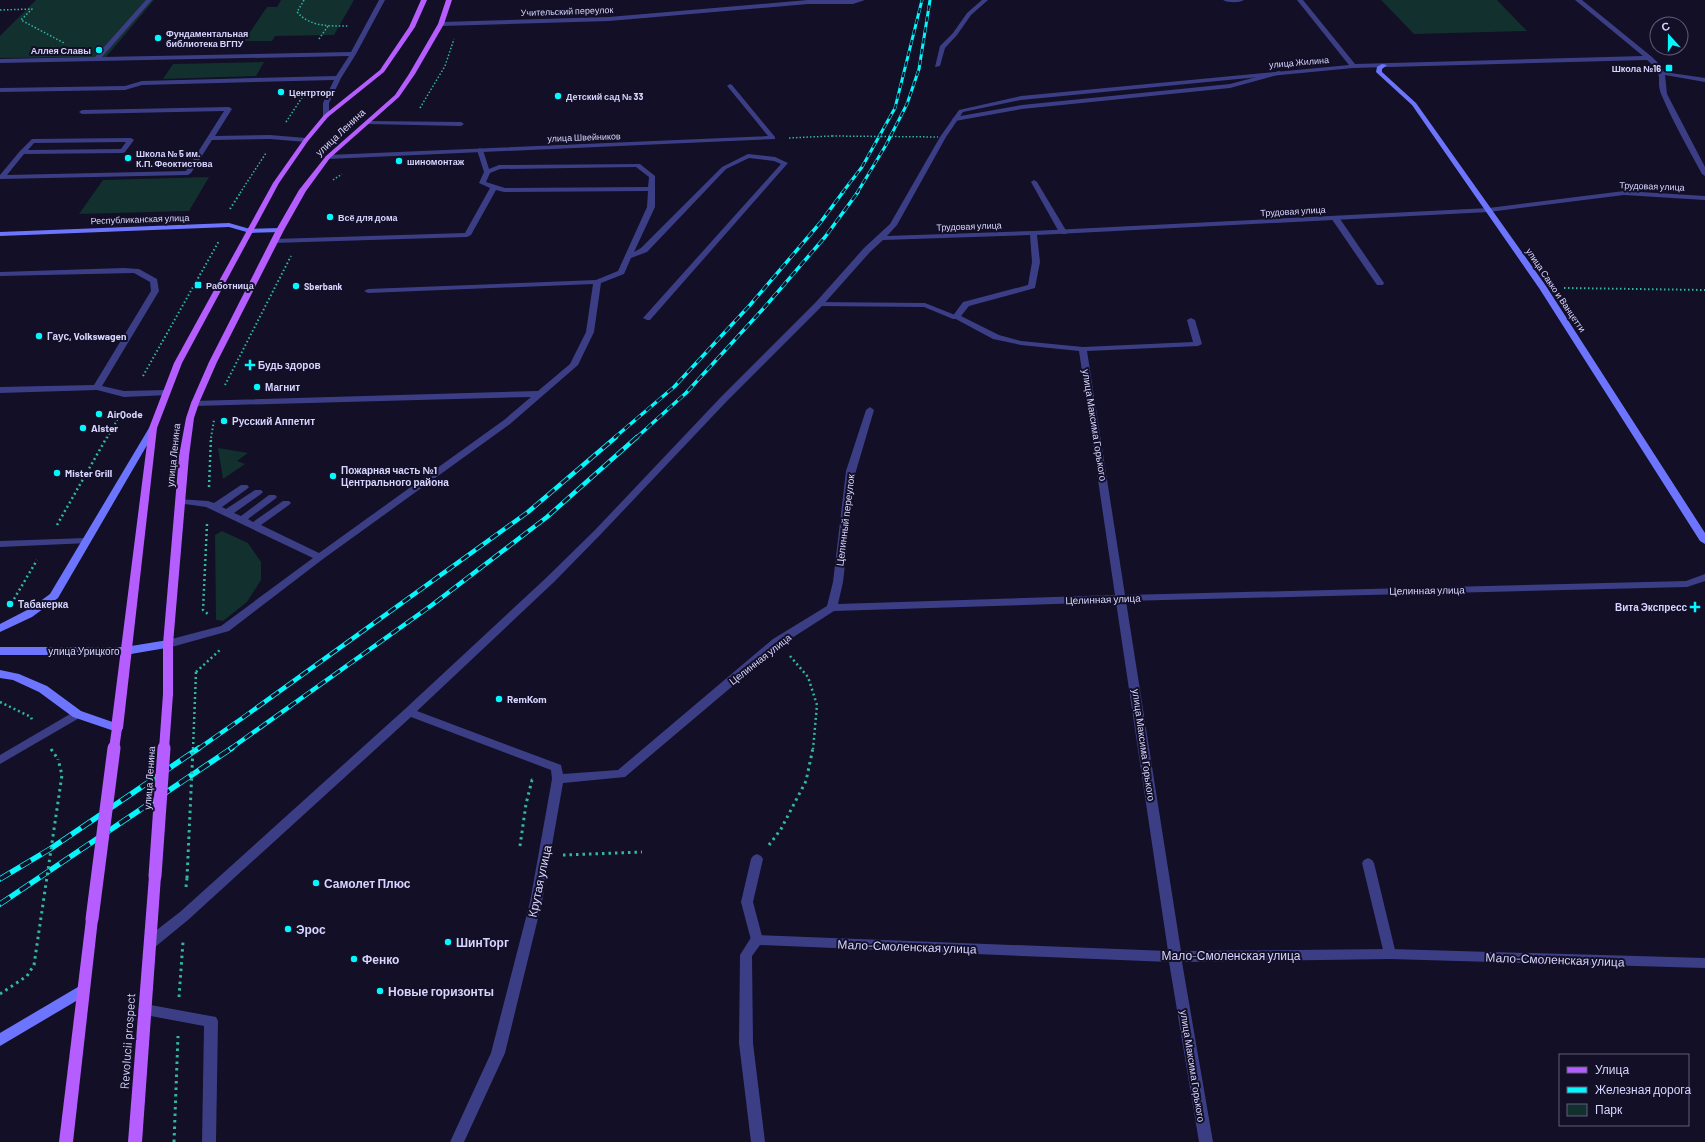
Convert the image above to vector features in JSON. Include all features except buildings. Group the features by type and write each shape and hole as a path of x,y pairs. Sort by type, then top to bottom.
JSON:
{"main road":[{"name":"улица Ленина","path":"83,990 117,728 125,650 153,428 178,363 276,183 306,140 326,116 382,71 412,27 424,0"},
{"name":"улица Ленина","path":"150,943 168,694 168,644 184,456 190,418 213,362 274,241 303,190 328,157 397,96 412,74 441,24 449,0"},
{"name":"Revolucii prospect","path":"135,1142 150,943"},
{"path":"66,1142 83,990"}],"street":[{"path":"96,60 149,0"},
{"path":"326,116 326,103 338,78 353,54 382,0"},
{"name":"Учительский переулок","path":"441,24 609,19 808,2 853,2 862,0"},
{"path":"937,66 942,47 955,34 969,14 985,0"},
{"path":"1226,0 1241,0"},
{"path":"1300,0 1353,66"},
{"path":"1578,0 1594,11 1659,67 1662,73 1664,94 1705,174"},
{"path":"1589,0 1594,11"},
{"path":"0,61 353,54"},
{"name":"улица Жилина","path":"881,238 893,225 955,119 1022,107 1230,86 1279,73 1353,66 1650,58"},
{"name":"улица Сакко и Ванцетти","path":"1384,65 1379,68 1379,72 1414,104 1489,210 1543,288 1705,541"},
{"path":"1662,73 1705,80"},
{"path":"0,90 125,88 142,83 338,78"},
{"path":"730,86 773,138"},
{"path":"22,152 123,151 131,140 32,141 22,152 2,176 188,173 229,109 82,112"},
{"path":"369,122 461,124"},
{"path":"210,138 276,137 306,140"},
{"name":"улица Швейников","path":"328,157 773,138"},
{"path":"480,150 487,172 482,183 504,190 652,189"},
{"path":"628,257 644,250 724,168 748,156 775,158 785,163 647,318"},
{"path":"368,290 597,282 621,272 651,207 652,176 638,165 499,167 487,172"},
{"path":"1034,182 1063,232"},
{"path":"274,241 467,235 494,187"},
{"name":"Трудовая улица","path":"881,238 1063,232 1489,210 1624,193 1705,198"},
{"path":"1335,218 1380,283"},
{"name":"Республиканская улица","path":"0,234 229,225 250,231 280,230"},
{"path":"956,317 966,304 1032,286 1036,262 1033,233"},
{"path":"150,943 184,916 409,712 550,580 598,532 724,399 819,304 867,250 881,238"},
{"path":"0,274 124,270 136,271 154,281 155,291 97,387"},
{"path":"168,644 225,629 320,557 507,422 574,365 590,332 597,282"},
{"path":"819,304 925,305 956,317 996,337 1021,344 1083,349 1198,344 1191,320"},
{"name":"улица Максима Горького","path":"1083,349 1122,598 1175,957 1206,1142"},
{"path":"0,390 97,387 124,394 166,393"},
{"path":"195,403 540,394"},
{"name":"Целинный переулок","path":"832,608 838,582 851,471 870,410"},
{"name":"улица Ленина","path":"0,628 24,618 54,596 153,428"},
{"path":"211,506 244,487"},
{"path":"227,513 258,492"},
{"path":"241,520 272,497"},
{"path":"181,501 211,506 320,557"},
{"path":"254,526 286,503"},
{"path":"0,544 86,541"},
{"name":"Целинная улица","path":"558,779 621,774 777,642 832,608 1122,598 1687,584 1705,576"},
{"name":"улица Урицкого","path":"0,651 125,650 168,644"},
{"path":"0,674 15,677 43,689 77,714 117,728"},
{"path":"409,712 558,768 558,779"},
{"path":"0,760 77,714"},
{"name":"Крутая улица","path":"457,1142 498,1053 536,902 558,779"},
{"path":"757,859 747,902 757,940 746,955 746,1043 758,1142"},
{"path":"1368,863 1390,954"},
{"name":"Мало-Смоленская улица","path":"757,940 1175,957 1390,954 1705,963"},
{"path":"0,1040 83,990"},
{"path":"145,1010 212,1021 209,1142"}],"path":[{"path":"304,0 297,12 302,19 315,24 350,26 332,55"},
{"path":"0,10 32,9 20,20 96,60"},
{"path":"407,124 421,106 445,66 458,24"},
{"path":"13,602 229,225 225,216 314,78"},
{"path":"773,138 832,136 938,137"},
{"path":"328,186 333,180 367,155"},
{"path":"187,878 196,672 236,636 225,629 203,610 211,506 211,433 220,395 298,241"},
{"path":"1543,288 1705,290"},
{"path":"757,859 781,829 806,781 815,738 817,705 808,677 777,642"},
{"path":"0,994 27,976 34,965 62,775 58,759"},
{"path":"520,846 526,804 532,780 540,780"},
{"path":"574,855 642,852"}],"green space":[{"path":"36,0 154,0 106,57 0,58 0,36"},
{"path":"281,0 354,0 334,35 275,36 272,41 244,41 267,7 277,7"},
{"path":"1381,0 1497,0 1527,31 1414,34"},
{"path":"264,62 256,76 163,79 173,64"},
{"path":"209,177 189,211 79,214 103,180"},
{"path":"218,448 248,453 237,461 245,464 223,479"},
{"path":"222,531 248,543 261,562 261,580 247,602 223,621 216,620 215,535"}],"railway":[{"path":"842,193 862,167 895,108 922,0"},
{"path":"857,193 886,145 907,104 919,69 930,0"},
{"path":"614,438 674,387 750,305 820,223 843,192"},
{"path":"636,438 686,393 763,309 825,237 858,192"},
{"path":"198,749 528,512 616,437"},
{"path":"230,749 432,605 547,517 637,437"},
{"path":"0,879 50,849 199,748"},
{"path":"0,904 232,748"}],"place":[{"name":"Фундаментальная библиотека ВГПУ","path":"158,38"},
{"name":"Аллея Славы","path":"99,50"},
{"name":"Школа №16","path":"1669,68"},
{"name":"Центрторг","path":"281,92"},
{"name":"Детский сад № 33","path":"558,96"},
{"name":"Школа № 5 им. К.П. Феоктистова","path":"128,158"},
{"name":"шиномонтаж","path":"399,161"},
{"name":"Всё для дома","path":"330,217"},
{"name":"Работница","path":"198,285"},
{"name":"Sberbank","path":"296,286"},
{"name":"Гаус, Volkswagen","path":"39,336"},
{"name":"Будь здоров","path":"250,365"},
{"name":"Магнит","path":"257,387"},
{"name":"AirQode","path":"99,414"},
{"name":"Русский Аппетит","path":"224,421"},
{"name":"Alster","path":"83,428"},
{"name":"Mister Grill","path":"57,473"},
{"name":"Пожарная часть №1 Центрального района","path":"333,476"},
{"name":"Табакерка","path":"10,604"},
{"name":"Вита Экспресс","path":"1695,607"},
{"name":"RemKom","path":"499,699"},
{"name":"Самолет Плюс","path":"316,883"},
{"name":"Эрос","path":"288,929"},
{"name":"ШинТорг","path":"448,942"},
{"name":"Фенко","path":"354,959"},
{"name":"Новые горизонты","path":"380,991"}]}
